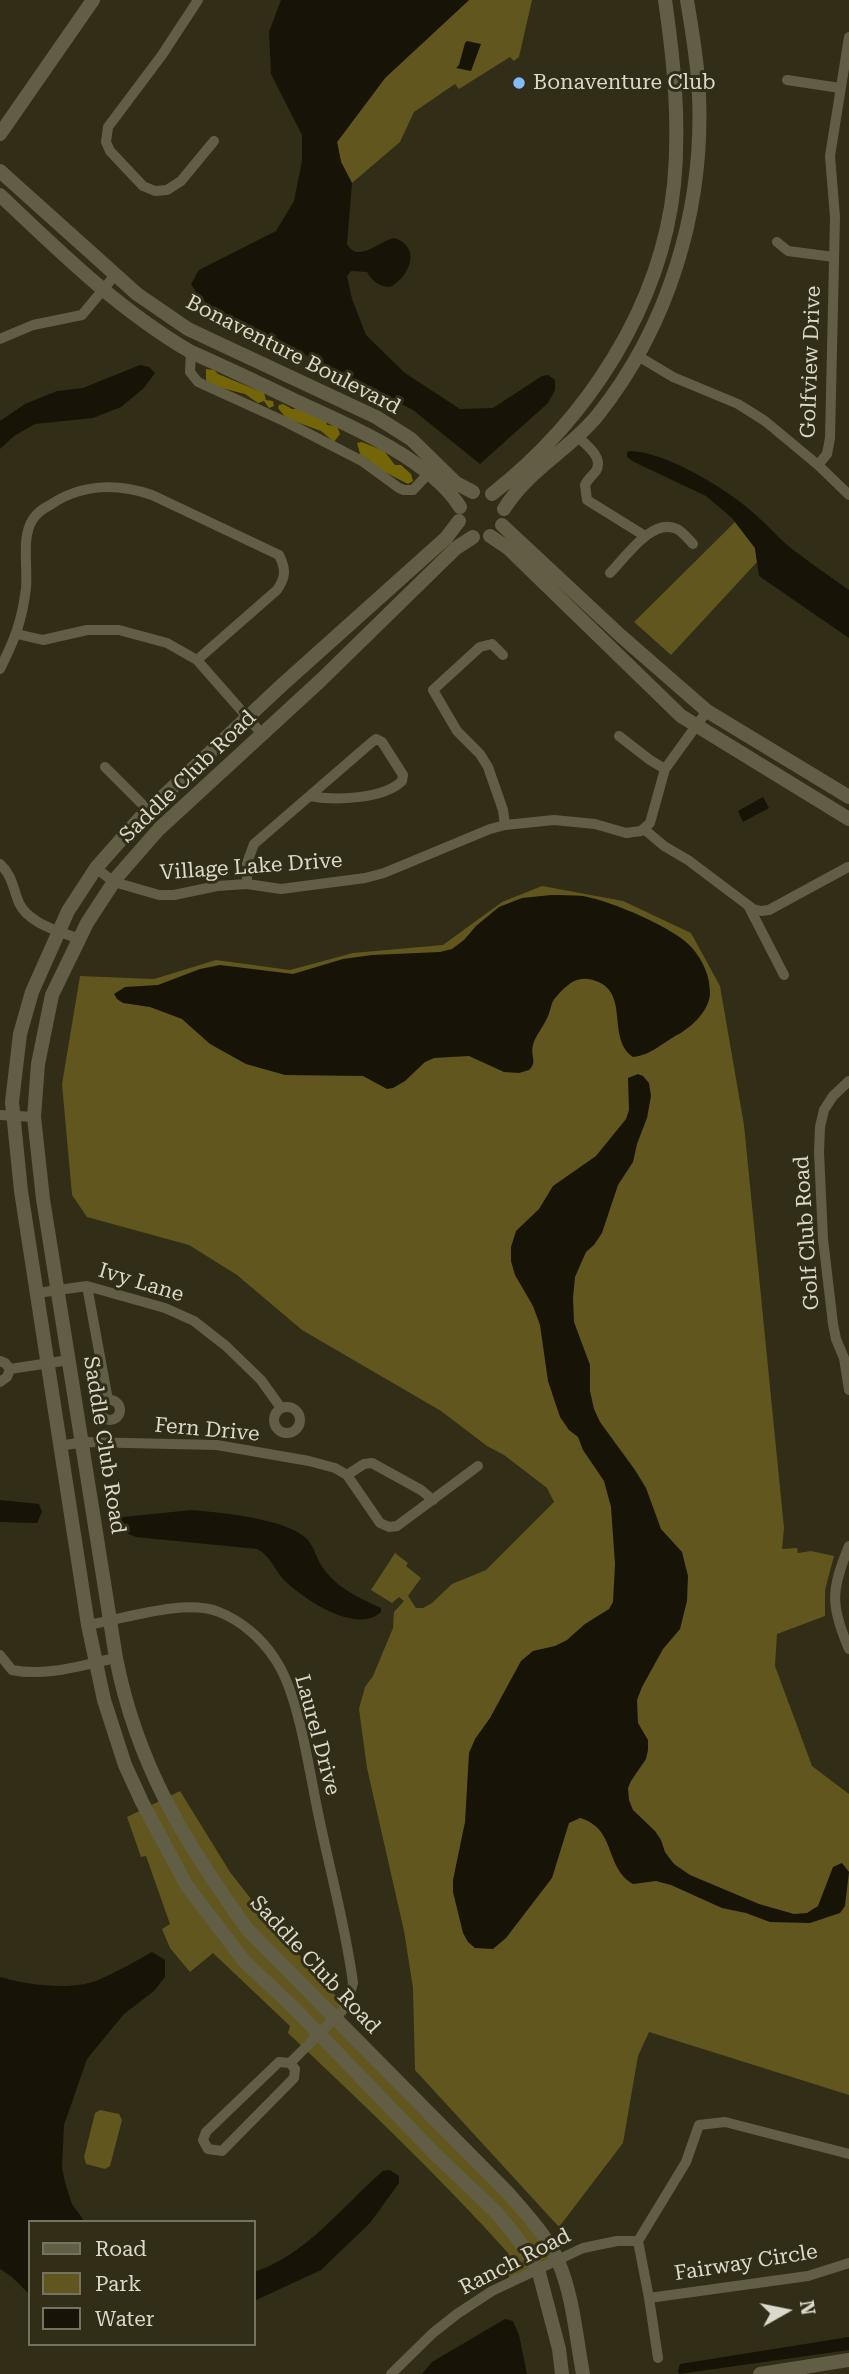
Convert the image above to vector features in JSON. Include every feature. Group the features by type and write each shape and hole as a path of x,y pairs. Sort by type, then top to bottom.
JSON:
{"street":[{"path":"0,134 93,0"},
{"path":"198,0 162,55 108,127 106,142 110,151 144,186 155,191 167,190 181,181 214,141"},
{"path":"492,494 559,432 595,386 634,322 648,288 664,236 673,188 676,86 665,0"},
{"path":"503,509 514,492 595,418 631,371 657,318 680,256 694,192 699,98 687,0"},
{"name":"Golfview Drive","path":"818,465 827,454 830,438 835,217 830,156 849,37"},
{"path":"787,80 839,88"},
{"name":"Bonaventure Boulevard","path":"0,171 137,294 188,329 376,418 411,439 456,483 474,492"},
{"name":"Bonaventure Boulevard","path":"0,195 132,314 191,352 367,434 428,474 449,492 459,514"},
{"name":"Golfview Drive","path":"777,242 795,253 834,257"},
{"path":"0,339 33,325 79,317 115,275"},
{"path":"618,350 638,356"},
{"path":"191,352 190,372 198,382 286,422 362,461 398,488 414,490 428,474"},
{"name":"Golfview Drive","path":"638,356 673,377 738,404 765,421 849,495"},
{"path":"577,436 592,450 597,461 597,469 584,488 587,500 645,536"},
{"path":"0,669 18,634 26,586 27,536 33,519 43,509 72,493 108,486 152,495 279,555 285,568 284,579 277,590 197,660"},
{"path":"490,536 502,525 503,509 492,494 474,492 463,500 459,514 466,532 473,537 490,536 508,548 681,716 849,819"},
{"name":"Saddle Club Road","path":"459,514 446,538 148,810 96,868 68,911 32,992 20,1034 6,1115 21,1191 88,1626 113,1732 125,1765 149,1817 187,1886 245,1962 496,2212 538,2269 559,2349 562,2374"},
{"path":"502,525 621,636 707,711 849,797"},
{"path":"610,573 645,536 659,528 673,527 694,544"},
{"name":"Saddle Club Road","path":"473,537 456,548 321,680 159,829 114,882 79,939 52,995 38,1064 34,1117 43,1199 116,1658 130,1714 163,1798 214,1883 248,1930 509,2194 538,2229 558,2259 583,2374"},
{"path":"18,634 43,640 87,630 119,630 167,643 197,660 262,734"},
{"path":"503,656 492,645 480,647 433,690 457,731 488,766 503,810 505,825"},
{"path":"707,711 665,769 653,817 644,829 757,911 769,910 848,867"},
{"path":"619,736 665,769"},
{"path":"247,884 247,863 254,844 376,739 382,741 403,775 398,785 366,796 342,800 310,796"},
{"name":"Saddle Club Road","path":"105,767 148,810"},
{"name":"Village Lake Drive","path":"96,868 114,882 141,892 159,895 247,884 281,889 365,878 398,869 505,825 554,820 595,824 626,833 644,829"},
{"path":"0,864 8,872 20,904 28,915 79,939"},
{"path":"748,906 784,975"},
{"name":"Golf Club Road","path":"849,1081 824,1110 818,1152 823,1239 833,1324 836,1339 845,1358 849,1390"},
{"path":"6,1115 34,1117"},
{"path":"87,1286 108,1400"},
{"name":"Ivy Lane","path":"37,1293 87,1286 165,1308 194,1321 226,1346 261,1380 281,1408"},
{"path":"10,1369 69,1360"},
{"path":"0,1361 10,1369"},
{"path":"0,1382 7,1377 10,1369"},
{"name":"Fern Drive","path":"61,1446 83,1442 217,1445 309,1461 335,1468 347,1475"},
{"path":"433,1500 421,1490 372,1463 364,1464 347,1475 380,1523 389,1527 397,1526 433,1500 478,1466"},
{"path":"849,1546 838,1573 834,1601 836,1619 849,1649"},
{"name":"Laurel Drive","path":"88,1626 192,1607 217,1611 239,1622 260,1639 276,1660 290,1692 301,1735 351,1971 351,1995 346,2007 290,2063"},
{"path":"0,1655 12,1670 24,1672 61,1670 116,1658"},
{"path":"279,2063 290,2063 295,2069 294,2078 222,2151 208,2149 203,2140 205,2132 279,2063"},
{"path":"638,2241 686,2162 699,2125 725,2122 849,2154"},
{"name":"Ranch Road","path":"391,2374 433,2333 475,2301 583,2248 617,2241 638,2241"},
{"name":"Fairway Circle","path":"638,2241 657,2358"},
{"name":"Fairway Circle","path":"649,2298 808,2276 849,2263"},
{"path":"760,2374 849,2360"}],"green space":[{"path":"469,0 532,0 519,57 514,61 510,57 459,89 455,84 414,112 400,142 352,183 341,162 337,142 385,78"},
{"path":"735,522 755,548 757,562 671,655 634,622"},
{"path":"542,886 623,901 691,933 720,986 744,1125 784,1528 782,1549 797,1548 798,1553 811,1551 834,1556 825,1590 825,1616 777,1634 775,1666 812,1766 849,1794 849,2095 649,2032 638,2056 623,2143 559,2227 415,2070 413,1988 404,1931 367,1768 359,1709 365,1687 373,1676 393,1628 394,1612 404,1601 399,1597 392,1603 371,1590 395,1553 421,1578 408,1596 416,1608 423,1608 452,1584 486,1570 554,1502 547,1488 504,1455 487,1446 441,1411 302,1330 237,1275 189,1245 87,1217 72,1195 62,1084 80,976 154,979 216,960 290,970 353,953 443,945 502,902"},
{"path":"180,1791 230,1872 265,1917 346,2007 335,2018 509,2194 558,2259 509,2282 508,2253 428,2168 288,2033 290,2026 213,1953 190,1972 170,1948 162,1929 170,1924 146,1856 141,1857 127,1817"},
{"path":"100,2110 119,2114 122,2120 110,2166 105,2169 86,2164 84,2157 95,2113"}],"shaded area":[{"path":"206,369 214,370 264,393 266,400 273,401 274,406 269,408 264,401 258,403 245,394 214,386 206,380"},
{"path":"283,404 292,409 301,408 326,421 327,425 337,426 340,434 334,442 321,431 286,418 278,408"},
{"path":"362,442 384,451 395,465 401,465 411,474 413,481 408,484 361,457 357,443"}],"water":[{"path":"281,0 469,0 385,78 337,142 341,162 352,183 347,244 352,250 363,252 394,238 403,242 410,254 410,262 403,276 390,287 377,283 367,272 351,271 347,276 352,299 366,335 405,373 460,409 493,408 542,376 548,375 555,380 555,390 548,403 480,464 413,410 216,309 200,298 191,284 199,270 276,231 294,201 302,161 302,135 271,74 269,32"},
{"path":"467,41 481,44 471,71 456,68"},
{"path":"140,365 149,367 155,373 144,388 121,407 93,418 35,424 14,436 0,449 0,421 25,404 57,391 83,388"},
{"path":"629,451 659,457 724,491 755,514 792,549 849,590 849,638 759,576 755,548 732,518 706,496 634,462 627,457"},
{"path":"763,797 769,808 743,822 738,811"},
{"path":"583,896 609,903 657,924 684,941 700,959 709,981 707,1005 695,1022 657,1048 633,1057 620,1038 615,1002 610,992 602,984 588,979 578,980 566,986 553,1001 534,1042 533,1064 529,1070 519,1073 504,1072 469,1056 434,1058 425,1062 405,1081 387,1089 363,1076 285,1075 246,1064 210,1044 182,1019 150,1007 123,1003 114,994 125,987 158,985 200,969 220,965 293,974 343,959 440,952 452,949 464,940 499,907 522,898"},
{"path":"638,1074 649,1083 651,1096 647,1118 633,1162 618,1185 602,1233 586,1252 575,1277 573,1298 574,1322 590,1365 590,1391 594,1409 600,1422 646,1488 661,1529 682,1552 688,1576 687,1601 680,1629 663,1649 637,1700 638,1723 648,1740 648,1750 646,1759 628,1788 629,1800 633,1810 655,1831 674,1864 690,1875 759,1904 794,1914 807,1913 818,1906 833,1867 842,1863 849,1872 845,1906 840,1913 810,1923 770,1922 722,1908 671,1885 656,1881 633,1884 618,1868 600,1831 592,1823 580,1818 569,1823 552,1878 506,1938 493,1949 475,1948 463,1933 453,1892 465,1822 469,1753 521,1661 533,1651 567,1640 585,1624 609,1609 613,1602 615,1564 611,1507 604,1481 583,1450 578,1437 560,1417 548,1381 540,1325 533,1306 515,1275 511,1247 516,1231 539,1209 553,1186 596,1156 626,1119 629,1110 628,1078"},
{"path":"0,1500 39,1504 42,1512 37,1523 0,1522"},
{"path":"192,1510 269,1521 297,1532 310,1542 323,1568 335,1581 381,1608 381,1612 370,1618 358,1619 345,1617 317,1605 281,1577 266,1555 257,1549 136,1537 126,1533 118,1524 123,1517"},
{"path":"152,1952 165,1960 165,1977 154,1991 124,2014 87,2059 64,2125 62,2168 72,2204 84,2220 28,2220 28,2293 0,2269 0,1977 38,1985 66,1986 103,1978"},
{"path":"390,2170 399,2176 399,2183 370,2223 321,2270 256,2300 256,2271 291,2254 307,2242 383,2171"},
{"path":"505,2319 513,2321 519,2335 527,2374 422,2374 432,2362"},
{"path":"849,2337 849,2350 679,2374 678,2371 680,2364"}],"place":[{"name":"Bonaventure Club","path":"519,83"}]}
